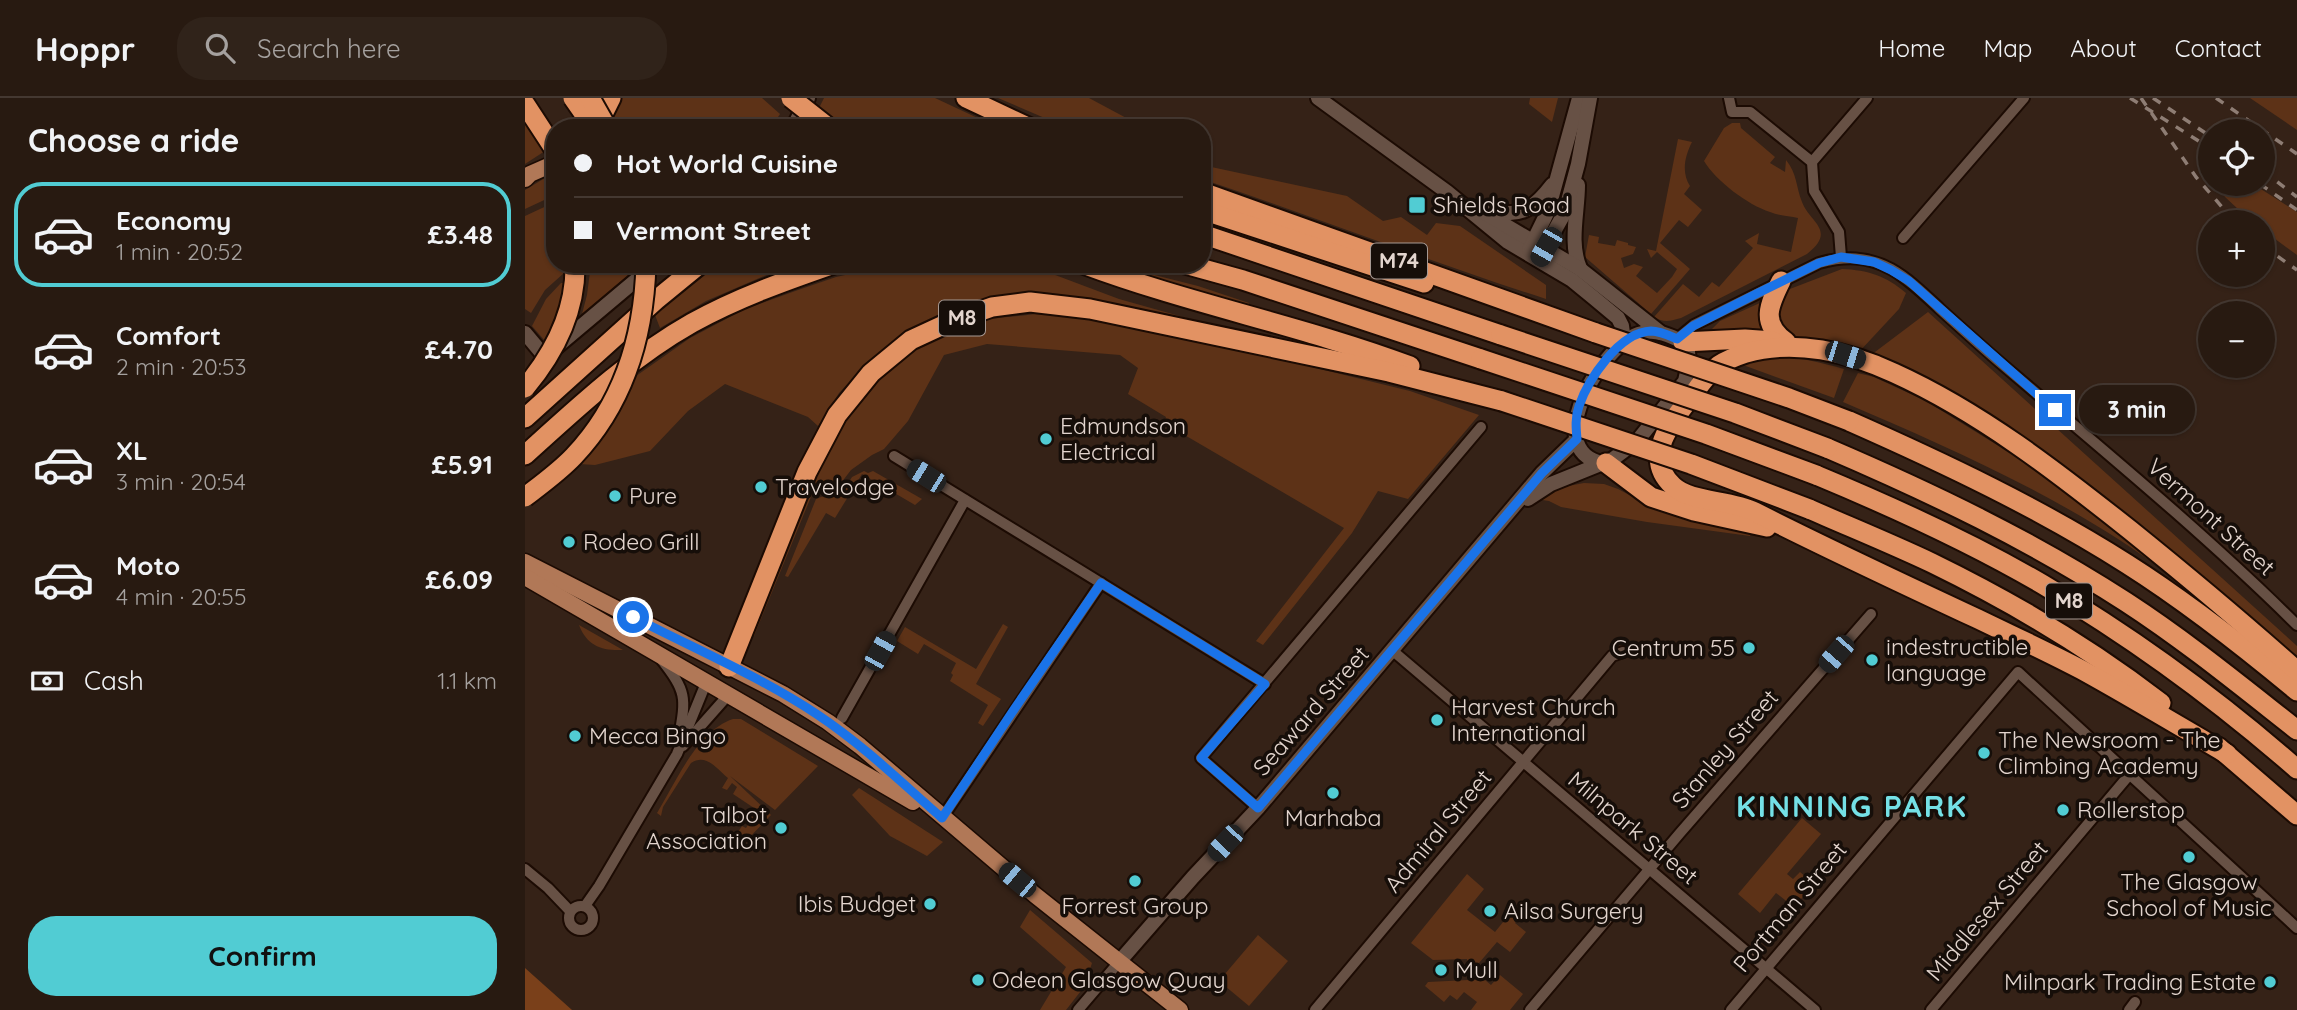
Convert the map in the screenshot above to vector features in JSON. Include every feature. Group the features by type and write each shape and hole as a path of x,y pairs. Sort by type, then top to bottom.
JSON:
{"highway":[{"path":"537,98 548,119"},
{"path":"573,98 586,119"},
{"path":"590,98 602,119"},
{"path":"599,119 611,98"},
{"path":"791,98 818,119"},
{"path":"967,98 1011,119"},
{"path":"525,104 546,142"},
{"name":"M74","path":"1211,195 1596,333"},
{"path":"1211,213 1395,274 1596,333 1849,421 1983,483 2097,545 2189,606 2297,691"},
{"name":"M8","path":"1211,237 1735,413 1827,448 1981,517 2088,578 2170,632 2297,730"},
{"name":"M8","path":"1211,271 1706,434 1816,475 1911,516 2042,584 2175,672 2297,769"},
{"path":"525,388 545,362 564,324 573,292 574,273"},
{"path":"525,497 583,446 604,419 620,390 628,372 641,323 645,273"},
{"path":"525,418 689,273"},
{"path":"525,455 632,363 690,324 763,290 809,273"},
{"path":"1109,273 1179,297 1362,348 1387,365"},
{"path":"1781,281 1772,299 1769,320 1773,330 1786,342"},
{"name":"M8","path":"721,662 807,472 837,415 871,373 911,340 931,330 992,307 1030,302 1090,309 1387,365 1691,464 1809,509 1933,563 2049,626 2149,694 2227,754 2297,815"},
{"path":"1680,341 1745,338 1786,342 1895,373 1955,405 2057,472 2197,583 2297,670"},
{"path":"1818,350 1790,347 1761,350 1746,353 1719,365 1705,377 1677,413 1660,444 1659,464 1668,482 1676,489 1697,498 1743,507 1818,545"},
{"name":"M8","path":"1604,463 1651,497 1694,511 1765,527 1818,545 1887,576 2080,669 2227,754"}],"main road":[{"path":"525,179 546,163"},
{"path":"525,562 783,694 828,722 1102,949 1180,1010"},
{"path":"525,577 942,818"},
{"path":"706,683 721,662"},
{"path":"721,662 727,694"}],"street":[{"path":"798,119 808,98"},
{"path":"1318,98 1447,192 1509,242 1580,269 1661,332 1680,341"},
{"path":"1536,251 1579,98"},
{"path":"1536,251 1565,212 1578,164 1590,98"},
{"path":"1729,98 1732,112 1750,112 1812,162"},
{"path":"1841,257 1839,232 1814,191 1812,162 1867,98"},
{"path":"1903,238 2024,98"},
{"path":"1578,164 1579,209 1574,254 1580,269"},
{"path":"1447,192 1497,212 1510,214 1532,208 1559,175"},
{"path":"1536,251 1618,318 1624,341"},
{"name":"Vermont Street","path":"1680,341 1693,326 1819,263 1841,257 1874,262 1909,281 2131,474 2297,625"},
{"path":"525,375 644,273"},
{"path":"1604,463 1584,453 1577,439 1576,419 1579,406 1590,383 1615,349 1642,332 1661,332"},
{"path":"525,333 545,356"},
{"name":"Seaward Street","path":"1505,517 1541,489 1625,452 1647,431 1685,381 1689,363 1688,352 1680,341"},
{"path":"1258,808 1201,758 1481,427"},
{"name":"Seaward Street","path":"1119,962 1258,808 1542,473 1577,439"},
{"path":"894,456 1265,684"},
{"path":"842,719 965,500"},
{"path":"942,818 1101,583"},
{"name":"Stanley Street","path":"1530,1010 1871,614"},
{"name":"Milnpark Street","path":"1393,651 1815,1010"},
{"name":"Admiral Street","path":"1315,1010 1612,656 1623,652"},
{"path":"657,654 675,677 684,695 677,754"},
{"name":"Portman Street","path":"1731,1010 2018,671 2130,774"},
{"path":"585,906 677,754 706,683"},
{"path":"677,754 727,694"},
{"path":"2130,774 2297,928"},
{"name":"Middlesex Street","path":"1931,1010 2130,774"},
{"path":"525,869 570,911"},
{"path":"575,906 590,909 593,917 590,925 577,930 571,926 568,919 570,911 575,906"},
{"path":"1078,1010 1119,962"}],"shaded area":[{"path":"622,98 762,98 780,114 777,119 609,118"},
{"path":"824,98 935,98 980,119 830,119 818,110"},
{"path":"998,98 1089,98 1128,119 1047,119"},
{"path":"1530,98 1558,98 1552,122 1529,104"},
{"path":"2250,98 2297,98 2297,130"},
{"path":"525,114 545,151 525,164"},
{"path":"1732,123 1740,123 1741,128 1775,157 1770,163 1785,172 1786,160 1790,165 1802,202 1819,227 1820,239 1807,254 1681,318 1661,320 1654,317 1683,284 1699,297 1712,282 1719,287 1753,248 1745,241 1759,233 1757,244 1791,252 1798,218 1773,213 1752,204 1724,184 1704,161 1724,128"},
{"path":"1678,139 1692,142 1685,164 1690,186 1684,194 1702,210 1688,227 1679,220 1660,243 1690,269 1651,314 1585,257 1589,235 1599,237 1598,243 1615,246 1617,240 1636,247 1633,254 1621,258 1624,268 1634,264 1643,267 1636,276 1657,293 1672,277 1677,269 1657,252 1651,258 1647,249 1656,251"},
{"path":"1211,167 1347,196 1383,221 1401,217 1427,235 1436,223 1460,226 1546,285 1546,299 1211,182"},
{"path":"546,177 546,199 525,209 525,190"},
{"path":"2272,196 2297,212 2297,255 2275,239 2275,210 2239,210 2225,197"},
{"path":"546,206 546,273 564,273 545,290 531,313 525,309 525,216"},
{"path":"1842,269 1876,275 1906,293 1899,309 1859,352 1789,338 1775,325 1782,292"},
{"path":"590,273 630,273 582,314"},
{"path":"708,273 771,273 706,301 660,328 655,315"},
{"path":"854,273 1050,273 1119,299 1240,333 1047,299 917,329 889,345 854,377 839,393 818,426 808,417 725,384 688,411 650,451 595,465 579,464 609,427 636,376 690,338 745,309"},
{"path":"1134,273 1147,273 1198,286 1249,303 1248,307 1162,284"},
{"path":"564,283 559,306 545,341 532,326 546,299"},
{"path":"1762,302 1766,337 1705,336 1720,321"},
{"path":"1928,312 2297,646 2297,657 2144,528 2091,491 1871,355"},
{"path":"1035,314 1088,318 1267,356 1410,391 1479,415 1408,499 1378,491 1352,533 1263,645 1256,641 1344,528 1164,423 1166,417 1128,394 1138,368 1120,355 987,344 944,355 908,421 884,449 851,470 841,483 813,492 754,636 750,634 812,480 854,407 879,376 908,353 950,332 984,320"},
{"path":"1765,357 1806,360 1844,369 1834,398 1743,365"},
{"path":"1858,373 1874,377 1926,401 1997,445 2062,488 2170,571 2167,573 2091,523 2010,478 1843,402"},
{"path":"864,471 873,471 922,499 915,505 862,474 835,518 826,513 788,577 785,576 816,499 846,487 852,477"},
{"path":"1584,483 1604,484 1652,507 1752,530 1750,536 1647,522 1561,507 1536,499 1563,487"},
{"path":"1003,624 1008,627 976,684 1001,699 983,726 978,723 988,705 950,681 956,663 924,644 918,654 897,641 905,627 976,669"},
{"path":"579,625 623,650 596,646 586,638"},
{"path":"733,719 741,719 818,766 775,810 730,776 771,815 746,841 738,832 742,826 746,828 757,810 733,794 737,787 732,783 727,790 722,788 728,778 706,761 696,760 691,763 663,807 661,816 657,813 698,746 720,725"},
{"path":"859,788 943,842 927,856 890,836 852,795"},
{"path":"1802,818 1821,834 1787,874 1793,879 1800,872 1814,884 1794,907 1776,893 1760,913 1738,894"},
{"path":"1467,874 1484,889 1467,910 1495,932 1512,911 1519,917 1515,923 1526,932 1510,952 1497,942 1473,970 1491,985 1500,975 1523,994 1510,1010 1471,1010 1477,1002 1464,992 1457,1000 1450,995 1444,1002 1425,986 1428,982 1468,980 1467,959 1433,960 1411,943"},
{"path":"1030,910 1092,963 1084,987 1066,1010 1040,1010 1066,967 1020,927"},
{"path":"1258,935 1288,961 1249,1006 1219,981"},
{"path":"525,968 572,1010 525,1010"}],"railway":[{"path":"2130,98 2198,140"},
{"path":"2141,98 2196,177 2225,210"},
{"path":"2153,98 2198,128"},
{"path":"2216,98 2297,154"},
{"path":"2275,180 2297,197"},
{"path":"2275,195 2297,210"},
{"path":"2275,254 2297,270"}],"place":[{"name":"Shields Road","path":"1417,205"},
{"name":"Edmundson Electrical","path":"1046,439"},
{"name":"Travelodge","path":"761,487"},
{"name":"Pure","path":"615,496"},
{"name":"Rodeo Grill","path":"569,542"},
{"name":"Centrum 55","path":"1749,648"},
{"name":"indestructible language","path":"1872,660"},
{"name":"Harvest Church International","path":"1437,720"},
{"name":"Mecca Bingo","path":"575,736"},
{"name":"The Newsroom - The Climbing Academy","path":"1984,753"},
{"name":"Marhaba","path":"1333,793"},
{"name":"Rollerstop","path":"2063,810"},
{"name":"Talbot Association","path":"781,828"},
{"name":"The Glasgow School of Music","path":"2189,857"},
{"name":"Forrest Group","path":"1135,881"},
{"name":"Ibis Budget","path":"930,904"},
{"name":"Ailsa Surgery","path":"1490,911"},
{"name":"Mull","path":"1441,970"},
{"name":"Odeon Glasgow Quay","path":"978,980"},
{"name":"Milnpark Trading Estate","path":"2270,982"}],"district":[{"name":"KINNING PARK","path":"1852,807"}],"route":[{"path":"633,617 783,694 817,715 860,746 942,818 1101,583 1265,684 1201,758 1258,808 1542,473 1577,439 1576,419 1579,406 1590,383 1615,349 1635,335 1650,331 1661,332 1677,339 1693,326 1819,263 1841,257 1859,258 1874,262 1909,281 2055,410"}]}
